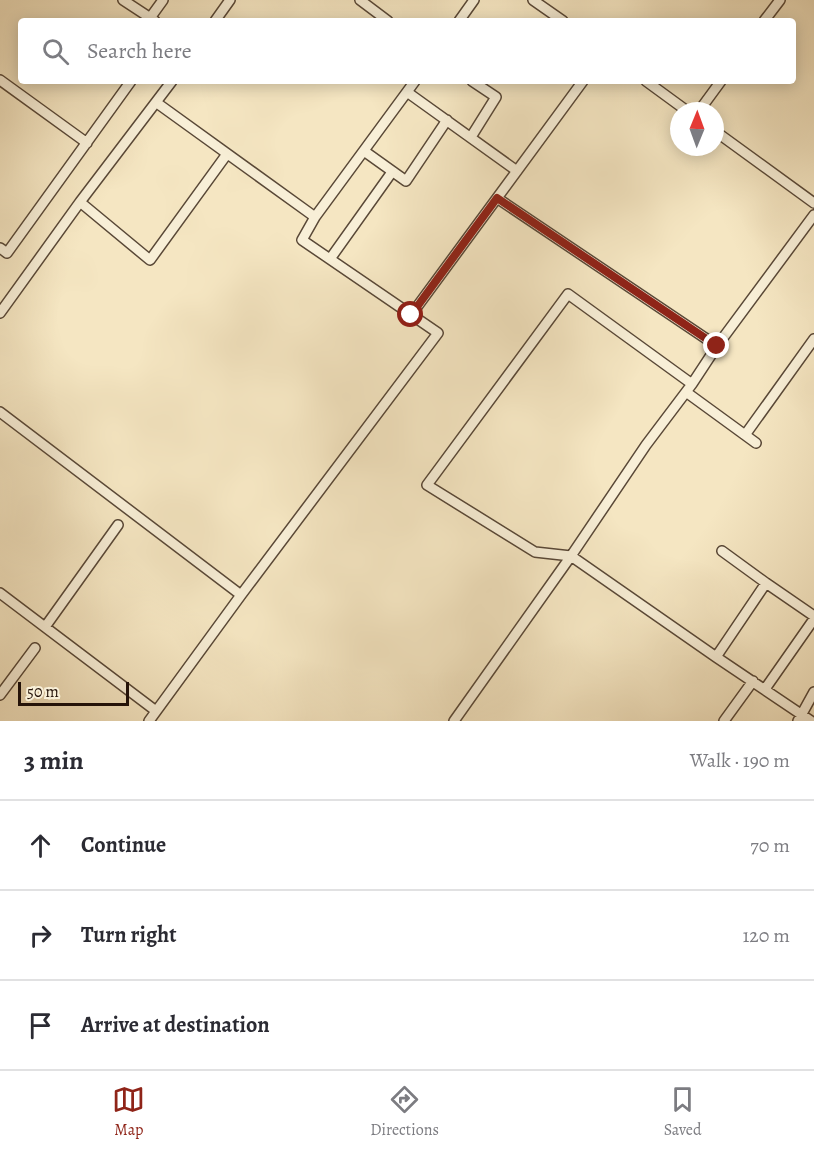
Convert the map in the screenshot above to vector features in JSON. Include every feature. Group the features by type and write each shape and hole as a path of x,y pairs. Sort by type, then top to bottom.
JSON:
{"lane":[{"path":"123,0 151,18"},
{"path":"154,18 163,0"},
{"path":"217,18 230,0"},
{"path":"360,0 384,18"},
{"path":"461,18 474,0"},
{"path":"533,0 559,18"},
{"path":"766,18 780,0"},
{"path":"0,80 87,142"},
{"path":"0,248 7,254 129,84"},
{"path":"0,313 80,202 170,84"},
{"path":"149,721 438,333 302,240 315,218 413,84"},
{"path":"471,137 496,97 476,84"},
{"path":"411,315 581,84"},
{"path":"650,84 675,102"},
{"path":"706,102 719,84"},
{"path":"407,92 517,171"},
{"path":"157,103 315,218"},
{"path":"364,151 406,181 447,120"},
{"path":"724,138 814,203"},
{"path":"80,202 150,260 227,154"},
{"path":"330,259 392,172"},
{"path":"497,198 717,346"},
{"path":"454,721 571,556 646,445 814,215"},
{"path":"756,443 568,294 428,485 535,552 571,556 765,689 800,718 811,721"},
{"path":"745,435 814,339"},
{"path":"0,412 241,595"},
{"path":"45,627 118,525"},
{"path":"722,551 814,617 765,689"},
{"path":"716,657 766,583"},
{"path":"0,593 156,711"},
{"path":"0,695 35,648"},
{"path":"724,721 753,681"},
{"path":"800,718 814,692"}],"route":[{"path":"411,315 497,198 717,346"}]}
